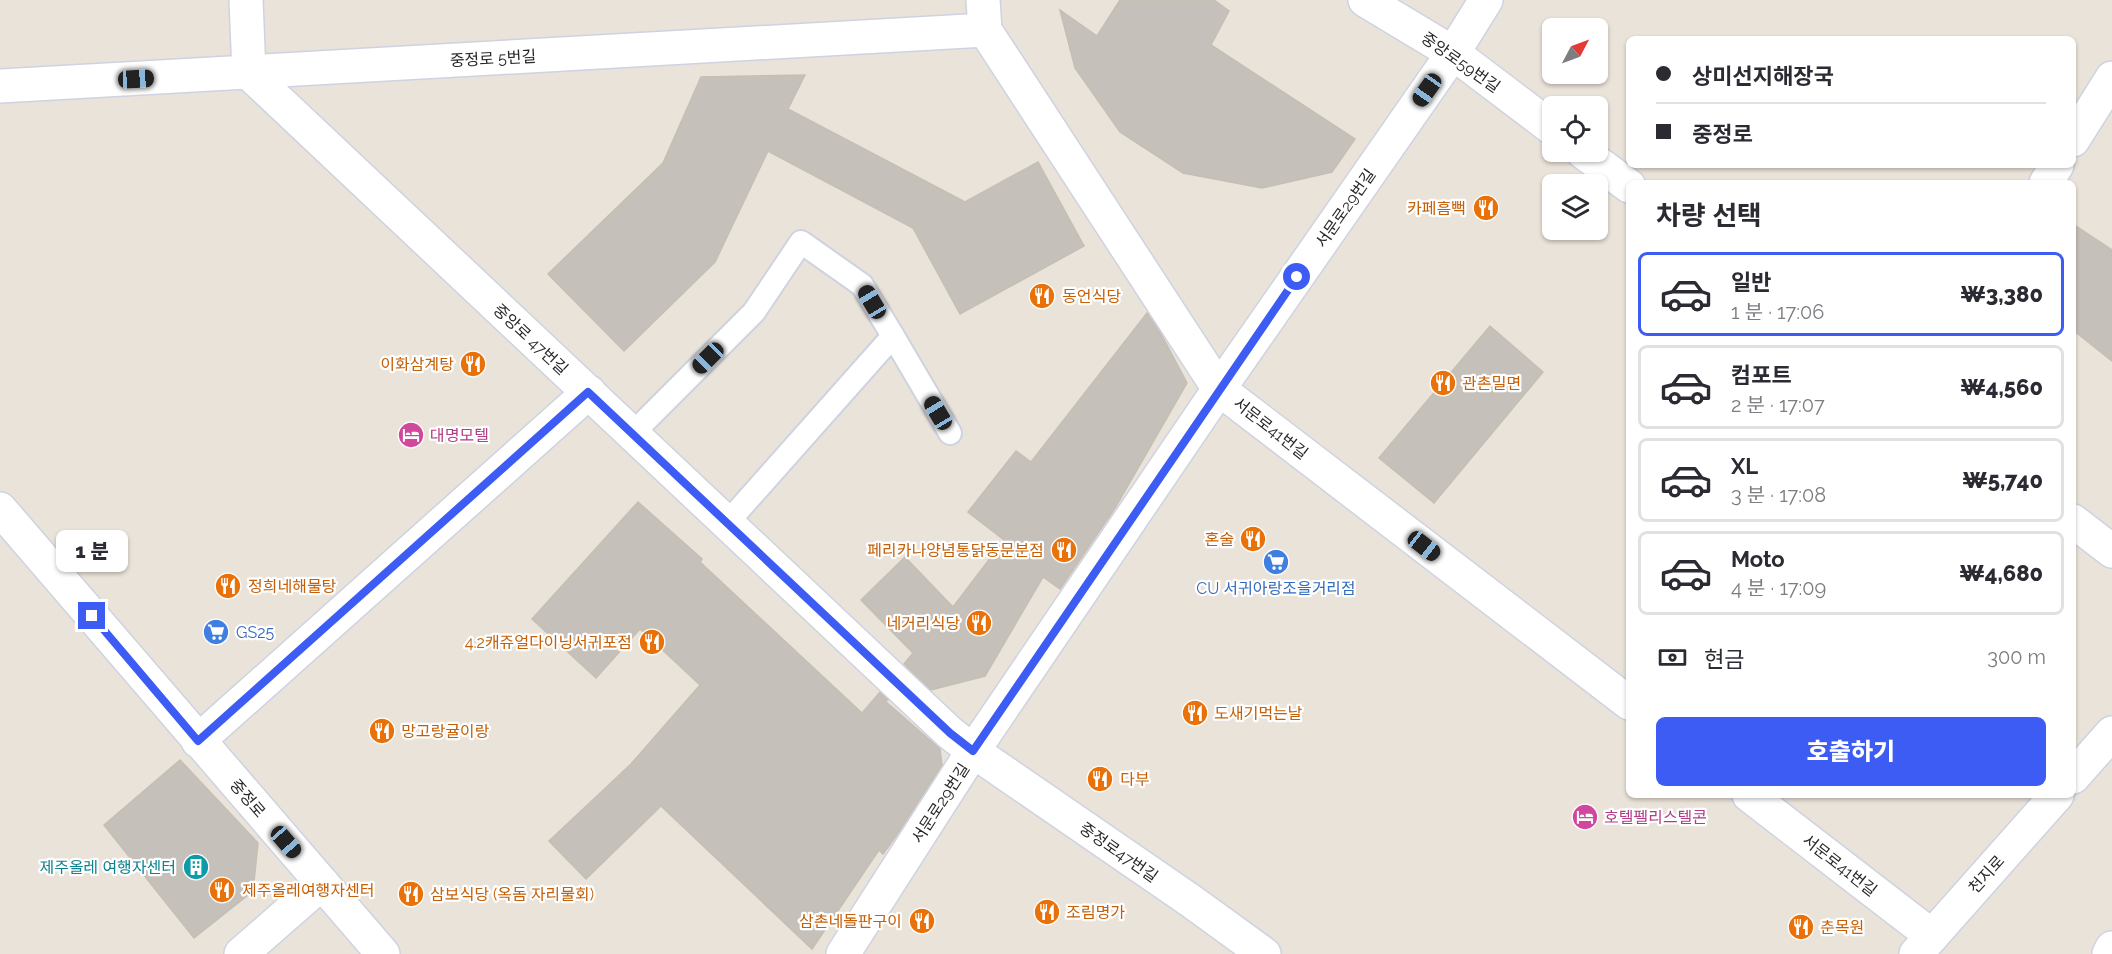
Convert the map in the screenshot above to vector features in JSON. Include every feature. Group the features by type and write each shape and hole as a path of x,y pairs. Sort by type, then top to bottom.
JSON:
{"street":[{"path":"246,0 249,73"},
{"path":"984,15 1006,0"},
{"name":"중앙로59번길","path":"1365,0 1453,53 1542,120"},
{"name":"서문로29번길","path":"843,954 973,751 1453,53 1486,0"},
{"name":"중정로 5번길","path":"0,86 249,73 984,15"},
{"name":"서문로41번길","path":"984,15 1220,389 1626,701"},
{"name":"중앙로 47번길","path":"249,73 950,733 973,751"},
{"path":"2076,135 2112,78"},
{"path":"1597,162 1626,184"},
{"path":"198,741 588,392"},
{"name":"중정로","path":"0,509 383,954"},
{"path":"2076,523 2112,551"},
{"path":"2076,774 2112,733"},
{"name":"중정로47번길","path":"973,751 1264,954"},
{"name":"서문로41번길","path":"1752,798 1924,945"},
{"name":"천지로","path":"1924,945 2054,798"},
{"path":"241,954 322,883"},
{"path":"2109,954 2112,948"}],"lane":[{"path":"633,434 754,312 801,242 862,285 950,433"},
{"path":"727,523 893,336"}],"building":[{"path":"1120,0 1214,0 1229,11 1211,45 1355,139 1332,172 1262,188 1183,173 1120,132 1075,68 1060,10 1097,36"},
{"path":"805,75 788,109 965,202 1038,162 1084,246 960,314 913,228 768,151 715,262 624,351 548,274 663,163 701,77"},
{"path":"2076,226 2112,250 2112,361 2076,332"},
{"path":"1147,313 1187,383 1115,508 1060,589 1043,577 985,676 931,690 904,664 913,653 861,600 905,557 953,607 1004,540 968,512 1016,451 1031,462"},
{"path":"1490,326 1543,372 1434,503 1379,458"},
{"path":"638,502 702,559 700,562 862,713 880,692 888,700 885,701 940,749 942,765 898,833 883,854 879,850 812,949 661,806 586,879 549,841 631,764 700,685 640,629 596,678 532,619"},
{"name":"제주올레 여행자센터","path":"180,760 258,843 253,891 194,938 104,825"}],"place":[{"name":"카페흠뻑","path":"1486,208"},
{"name":"동언식당","path":"1042,296"},
{"name":"이화삼계탕","path":"473,364"},
{"name":"관촌밀면","path":"1443,383"},
{"name":"대명모텔","path":"411,435"},
{"name":"혼술","path":"1253,539"},
{"name":"페리카나양념통닭동문분점","path":"1064,550"},
{"name":"CU 서귀아랑조을거리점","path":"1276,562"},
{"name":"정희네해물탕","path":"228,586"},
{"name":"네거리식당","path":"979,623"},
{"name":"GS25","path":"216,632"},
{"name":"4.2캐쥬얼다이닝서귀포점","path":"652,642"},
{"name":"도새기먹는날","path":"1195,713"},
{"name":"망고랑귤이랑","path":"382,731"},
{"name":"다부","path":"1100,779"},
{"name":"호텔펠리스텔콘","path":"1585,817"},
{"name":"제주올레 여행자센터","path":"196,867"},
{"name":"제주올레여행자센터","path":"222,890"},
{"name":"삼보식당 (옥돔 자리물회)","path":"411,894"},
{"name":"조림명가","path":"1047,912"},
{"name":"삼촌네돌판구이","path":"922,921"},
{"name":"춘목원","path":"1801,927"}],"route":[{"path":"92,616 198,741 588,392 950,733 973,751 1297,277"}]}
